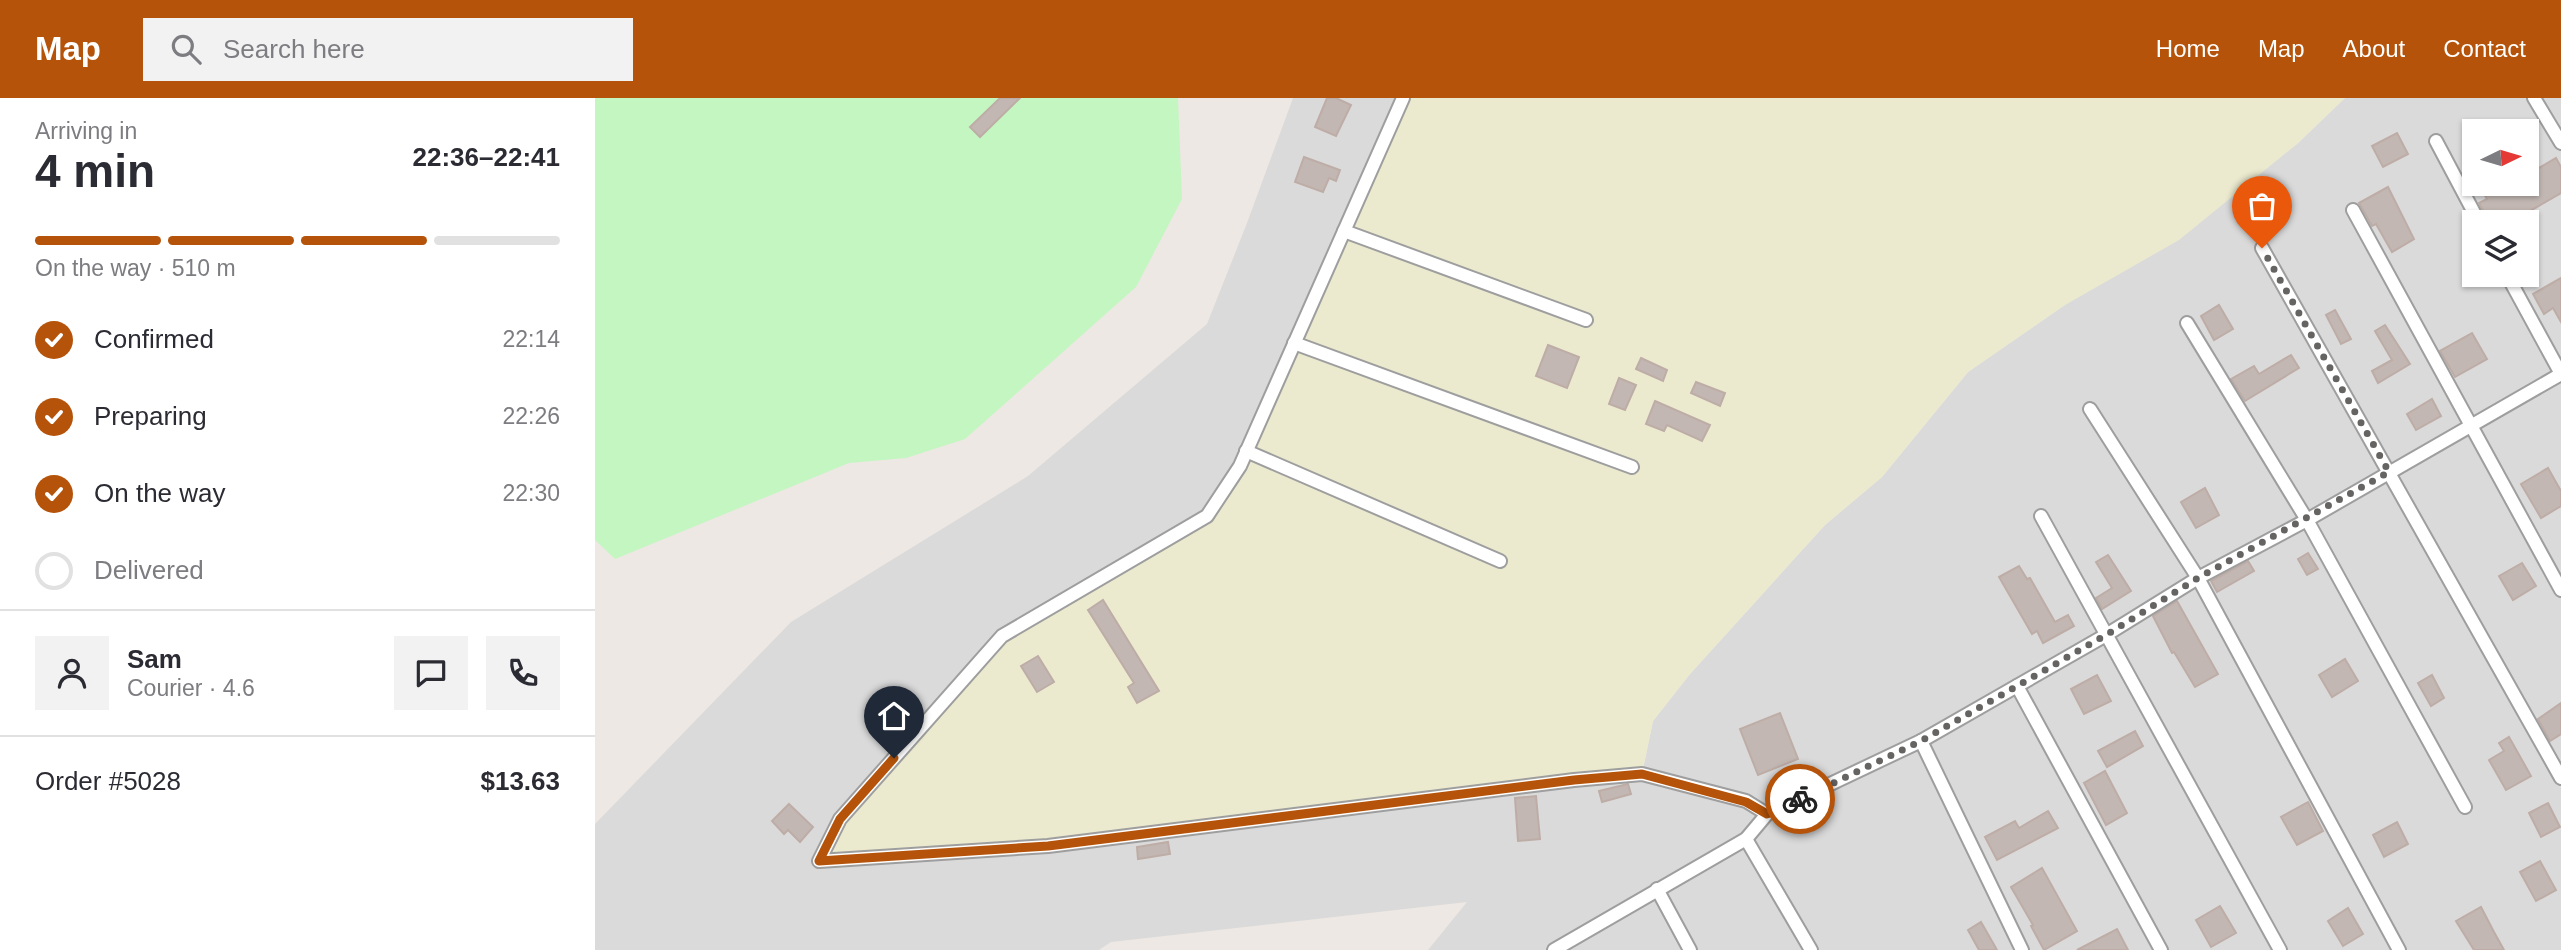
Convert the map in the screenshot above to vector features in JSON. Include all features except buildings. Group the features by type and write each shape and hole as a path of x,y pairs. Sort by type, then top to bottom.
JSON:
{"street":[{"path":"1403,98 1240,466 1207,516 1002,636 840,819 819,861 1048,846 1574,780 1642,774 1746,802 1767,814"},
{"path":"2534,98 2556,125 2561,143"},
{"path":"2435,141 2472,210"},
{"path":"2353,211 2561,590"},
{"path":"1344,231 1586,320"},
{"path":"2262,248 2561,778"},
{"path":"1554,950 1746,839 1767,814 1921,741 2106,635 2198,578 2308,520 2561,374 2514,287"},
{"path":"2187,323 2308,520 2465,807"},
{"path":"1294,343 1632,467"},
{"path":"2090,409 2198,578 2399,950"},
{"path":"1246,451 1500,561"},
{"path":"2041,516 2280,950"},
{"path":"2017,686 2161,950"},
{"path":"1921,741 2022,950"},
{"path":"1746,839 1811,950"},
{"path":"1657,889 1689,950"}],"shaded area":[{"path":"1293,98 1403,98 1642,774 1653,721 1690,674 1825,525 1882,477 1968,372 2297,144 2345,98 2561,98 2561,950 1428,950 1467,902 1111,942 1099,950 595,950 595,824 791,622 1028,476 1207,324"}],"green space":[{"path":"595,98 1178,98 1182,199 1136,287 965,439 906,458 849,463 615,559 595,540"},
{"path":"1403,98 2345,98 2297,144 2179,240 2065,305 1968,372 1882,477 1825,525 1690,674 1653,721 1642,774 1048,846 819,861 840,819 1002,636 1207,516 1240,466"}],"way so far":[{"path":"1800,799 1921,741 2106,635 2198,578 2308,520 2389,472 2262,248"}],"route":[{"path":"894,758 840,819 819,861 1048,846 1574,780 1642,774 1746,802 1767,814 1800,799"}]}
